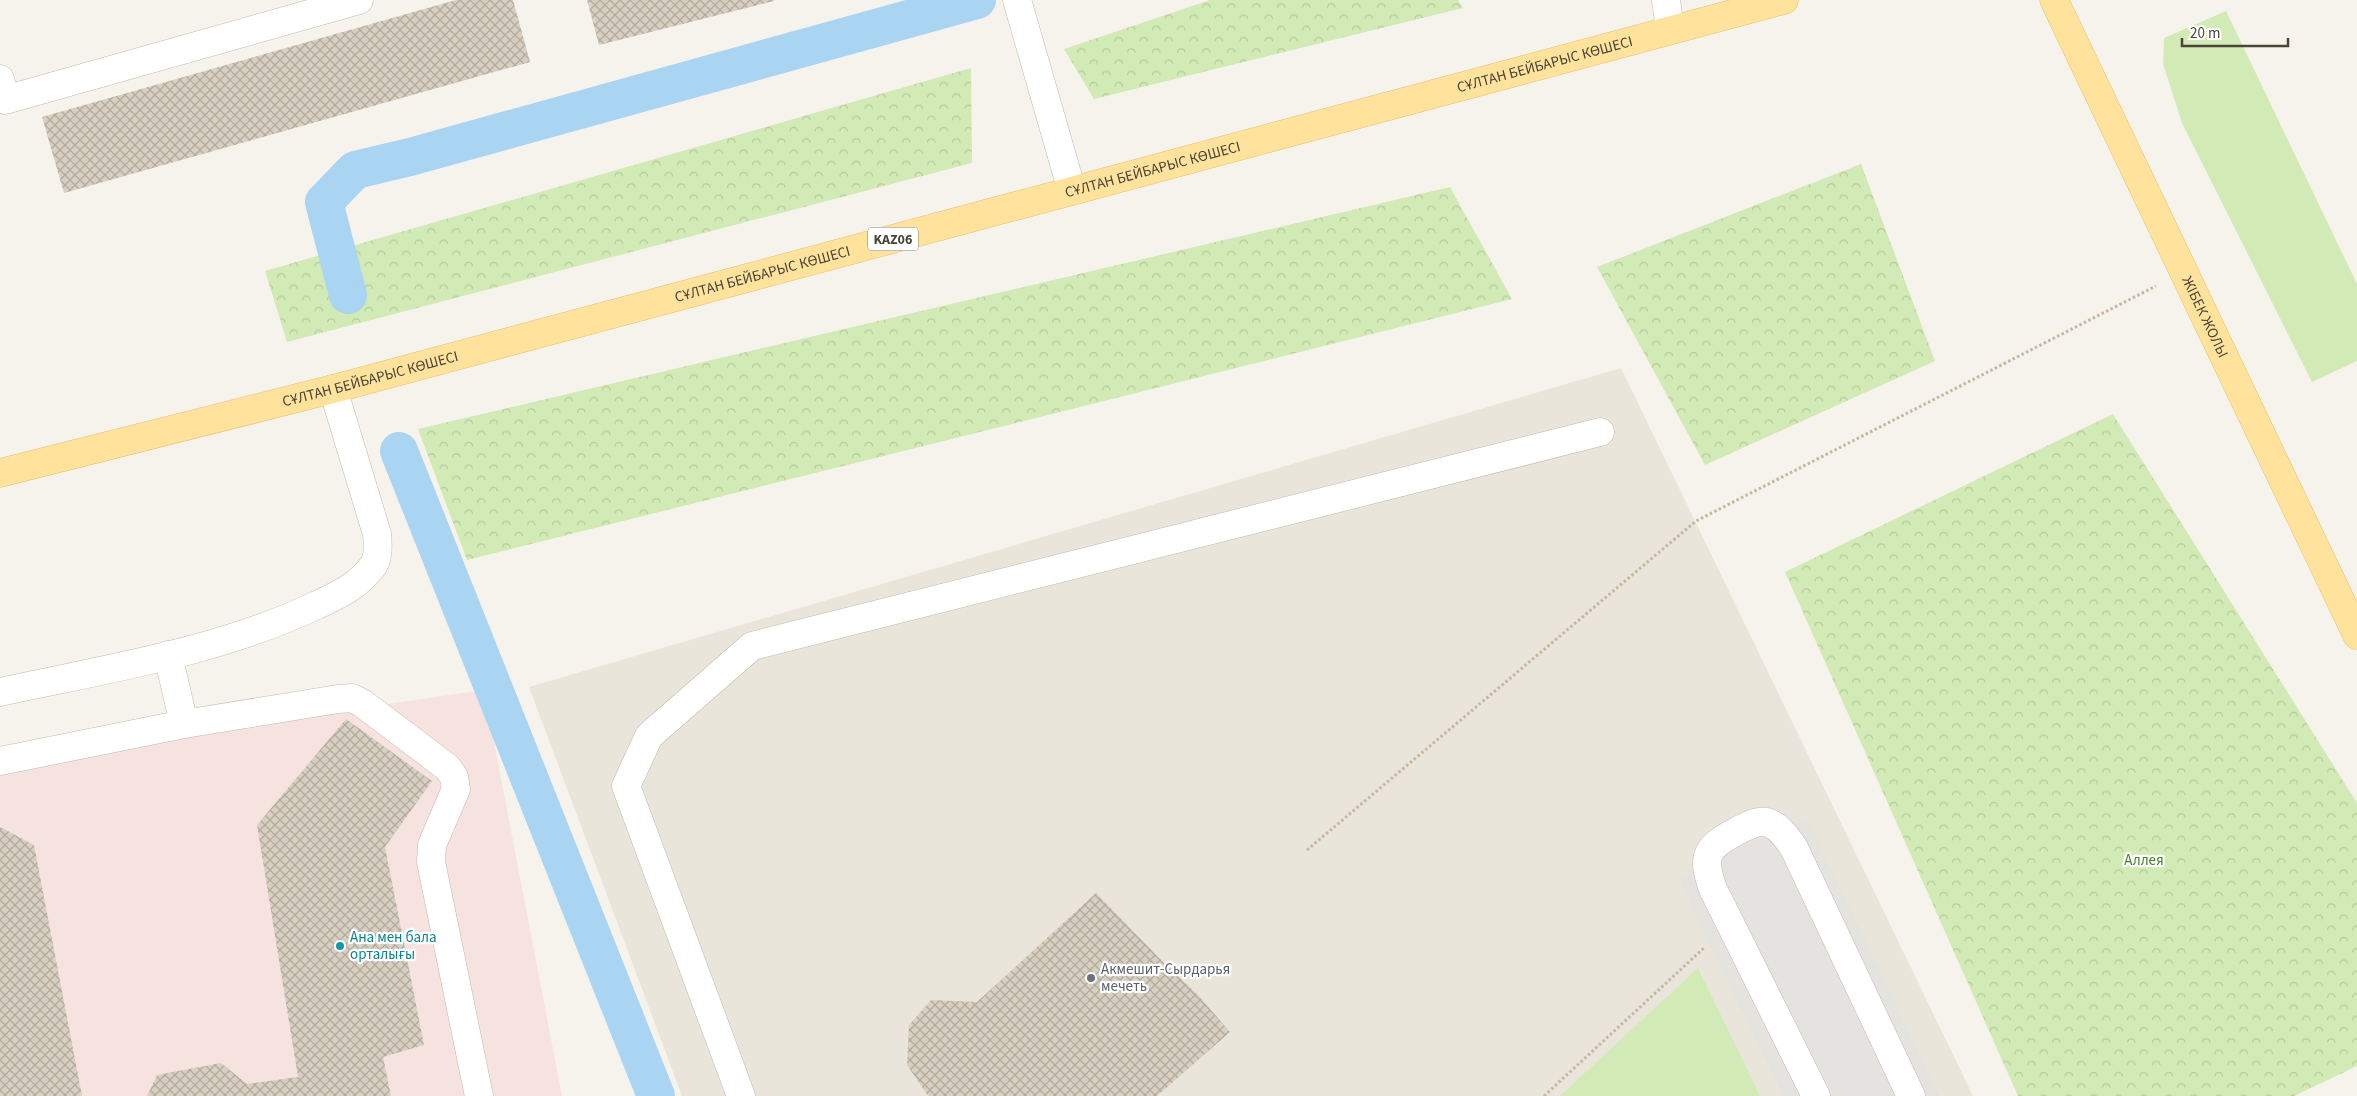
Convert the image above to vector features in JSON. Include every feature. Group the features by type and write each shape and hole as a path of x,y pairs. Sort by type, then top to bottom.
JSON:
{"main road":[{"name":"СҰЛТАН БЕЙБАРЫС КӨШЕСІ","path":"0,473 332,389 1784,0"},
{"name":"ЖІБЕК ЖОЛЫ","path":"2054,0 2357,635"}],"lane":[{"path":"0,80 5,100 359,0"},
{"path":"1017,0 1072,191"},
{"path":"1666,0 1670,30"},
{"path":"0,692 168,655 278,624 357,584 374,565 378,548 377,534 332,389"},
{"path":"741,1096 626,786 649,736 752,646 1600,432"},
{"path":"168,655 184,724"},
{"path":"0,761 184,724 352,698 362,703 448,768 454,777 456,789 432,845 431,862 479,1096"},
{"path":"1816,1096 1713,889 1707,871 1707,857 1715,842 1752,824 1766,822 1781,830 1794,848 1911,1096"}],"path":[{"path":"1307,850 1696,520 2184,272"},
{"path":"1544,1096 1710,943"}],"shaded area":[{"path":"1621,368 1973,1096 682,1096 529,687"},
{"path":"484,690 562,1096 0,1096 0,760"},
{"path":"1806,816 1939,1096 1783,1096 1678,877"}],"green space":[{"path":"1210,0 1458,0 1463,8 1094,99 1064,49"},
{"path":"2226,11 2357,284 2357,361 2312,382 2182,123 2163,64 2164,38"},
{"path":"971,68 972,163 287,342 265,271"},
{"path":"1861,164 1935,361 1705,465 1597,267"},
{"path":"1450,187 1512,299 467,560 418,429"},
{"name":"Аллея","path":"2113,414 2357,803 2357,1066 2294,1096 2018,1096 1785,572"},
{"path":"1698,968 1760,1096 1560,1096"}],"building":[{"path":"456,0 513,0 530,62 64,193 42,117"},
{"path":"587,0 774,0 774,1 599,45"},
{"name":"Ана мен бала орталығы","path":"346,719 432,781 385,847 424,1045 383,1057 391,1096 147,1096 157,1075 221,1063 247,1084 298,1077 257,825"},
{"path":"0,827 34,845 82,1096 0,1096"},
{"name":"Акмешит-Сырдарья мечеть","path":"1096,893 1198,995 1230,1032 1157,1096 928,1096 907,1065 909,1025 931,1000 977,1002"}],"waterway":[{"path":"348,295 324,202 355,170 410,157 977,0"},
{"path":"399,451 656,1096"}],"place":[{"name":"Ана мен бала орталығы","path":"340,946"},
{"name":"Акмешит-Сырдарья мечеть","path":"1091,978"}]}
